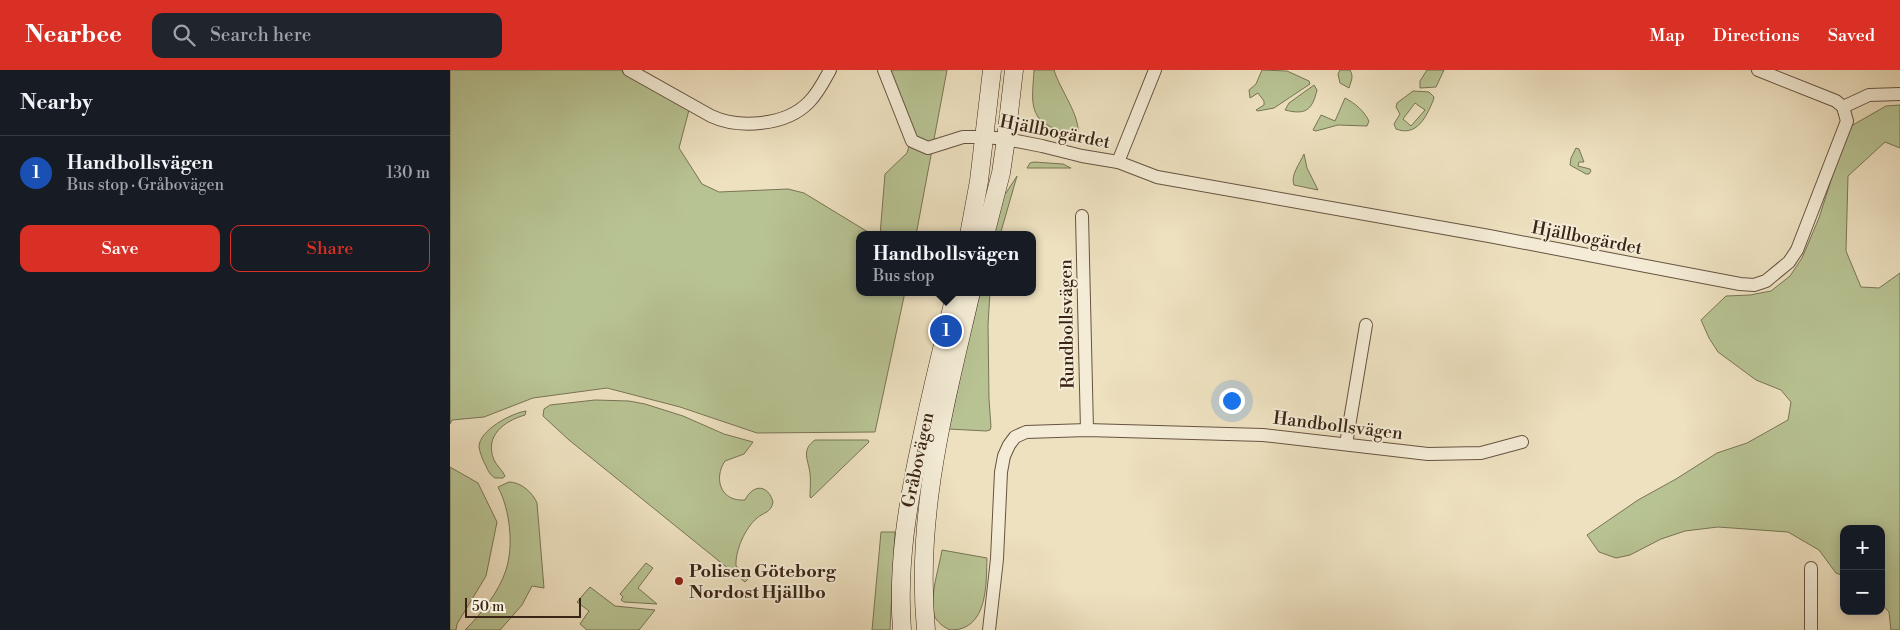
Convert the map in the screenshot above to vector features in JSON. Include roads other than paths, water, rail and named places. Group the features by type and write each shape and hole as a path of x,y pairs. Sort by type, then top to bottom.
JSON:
{"main road":[{"path":"970,231 979,181 992,70"},
{"path":"986,231 1001,173 1014,70"},
{"name":"Gråbovägen","path":"902,630 901,576 906,514 955,296"},
{"name":"Gråbovägen","path":"926,630 923,595 923,548 931,474 939,427 970,296"}],"street":[{"path":"629,70 711,116 736,124 779,119 802,108 810,102 830,70"},
{"name":"Hjällbogärdet","path":"884,70 912,141 928,148 963,137 1006,139 1118,162 1157,177 1489,236 1713,280 1754,285 1766,281 1778,272 1789,262 1797,250 1846,121 1843,106"},
{"name":"Hjällbogärdet","path":"1118,162 1156,70"},
{"path":"1758,70 1829,97 1843,106 1868,95 1900,94"},
{"name":"Rundbollsvägen","path":"1082,216 1087,430"},
{"path":"1346,444 1366,325"},
{"name":"Handbollsvägen","path":"989,630 998,560 1001,472 1004,456 1009,445 1016,437 1026,432 1087,430 1263,435 1428,454 1481,453 1522,442"},
{"path":"1811,568 1811,630"}],"place":[{"name":"Handbollsvägen","path":"946,331"},
{"name":"Polisen Göteborg Nordost Hjällbo","path":"679,581"}]}
